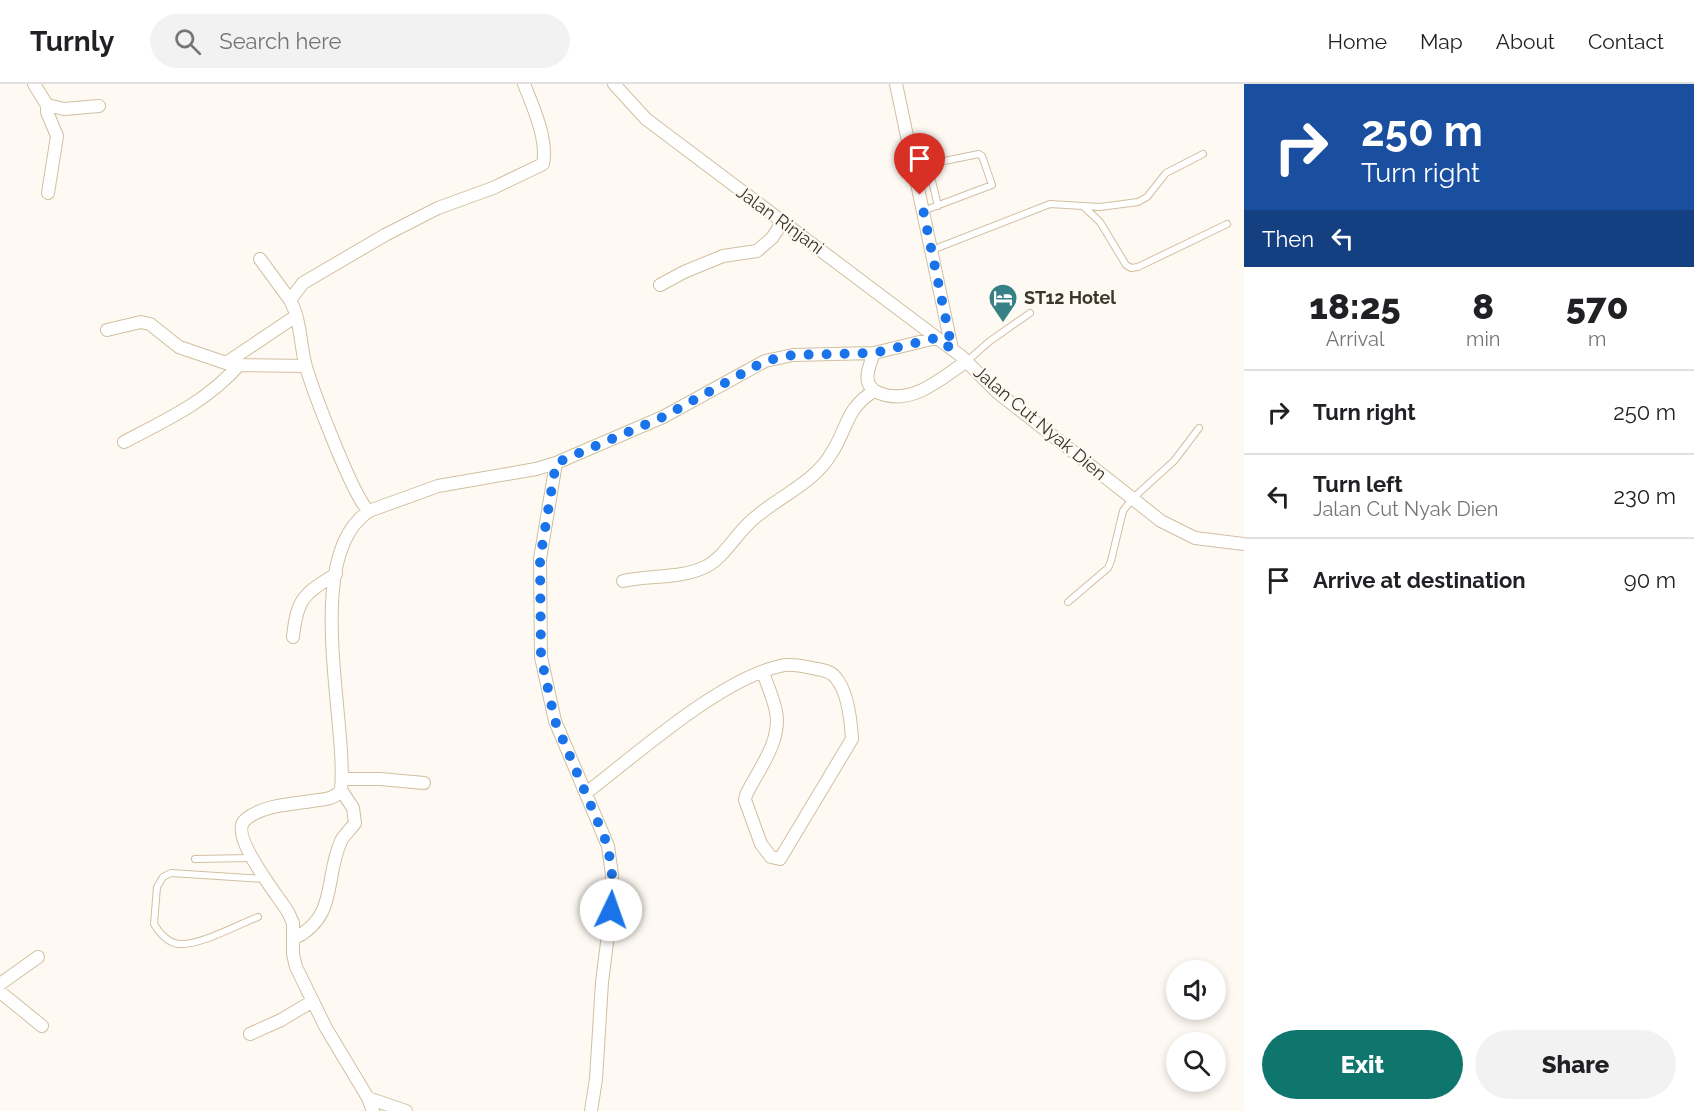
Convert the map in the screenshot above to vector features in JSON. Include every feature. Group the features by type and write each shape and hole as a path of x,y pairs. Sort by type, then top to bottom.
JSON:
{"street":[{"path":"34,84 47,105 47,112 58,142 48,193"},
{"path":"290,300 303,283 385,235 438,208 501,185 543,164 545,155 542,138 524,84"},
{"name":"Jalan Rinjani","path":"614,84 646,119 782,223 826,252 952,349"},
{"path":"896,84 952,349"},
{"path":"47,105 64,109 99,106"},
{"path":"660,285 723,256 757,251 772,238 782,223"},
{"path":"260,260 290,300 296,316 306,366 331,435 361,501 369,511"},
{"path":"226,363 296,316"},
{"path":"106,330 141,322 150,324 179,346 226,363 306,366"},
{"path":"295,938 306,932 325,910 341,840 355,823 353,808 342,785 333,642 333,591 340,552 358,518 369,511 438,486 536,469 556,463 663,417 765,361 793,355 874,353 936,338"},
{"name":"Jalan Cut Nyak Dien","path":"952,349 997,392 1161,521 1195,538 1244,544"},
{"path":"874,353 867,372 867,382 874,391 897,398 914,394 967,361"},
{"path":"124,442 198,402 220,386 239,365"},
{"path":"623,581 704,568 716,560 749,522 808,479 824,463 832,454 854,407 874,391"},
{"path":"556,463 540,559 541,657 555,721 608,846 612,875 596,1079 591,1111"},
{"path":"293,637 299,604 316,587 336,574"},
{"path":"586,793 684,718 721,694 763,672 782,665 828,671 837,679 851,716 852,739 780,859 775,860 761,843 745,800 776,736 776,711 763,672"},
{"path":"373,1111 369,1098 326,1028 296,967 293,954 295,938 293,923 243,840 242,826 244,821 279,807 331,798 342,785 380,779 424,783"},
{"path":"0,984 38,957"},
{"path":"0,992 42,1026"},
{"path":"250,1034 314,1001"},
{"path":"369,1098 406,1111"}],"lane":[{"path":"914,167 979,154 982,156 992,183 991,188 923,211"},
{"path":"931,250 1050,204 1064,203 1100,207 1138,202 1147,197 1172,169 1203,154"},
{"path":"928,164 938,206"},
{"path":"1084,206 1100,222 1126,265 1131,268 1138,267 1227,224"},
{"path":"967,361 990,340 1030,313"},
{"path":"1068,602 1108,568 1112,561 1123,511 1132,499 1174,461 1199,428"},
{"path":"195,859 253,858"},
{"path":"258,917 205,938 178,945 169,941 154,924 158,887 163,877 171,873 214,878 266,879"}],"place":[{"name":"ST12 Hotel","path":"1003,324"}],"route":[{"path":"611,910 612,875 608,846 555,721 541,657 540,559 556,463 663,417 750,367 765,361 793,355 874,353 936,338 952,349 920,195"}]}
